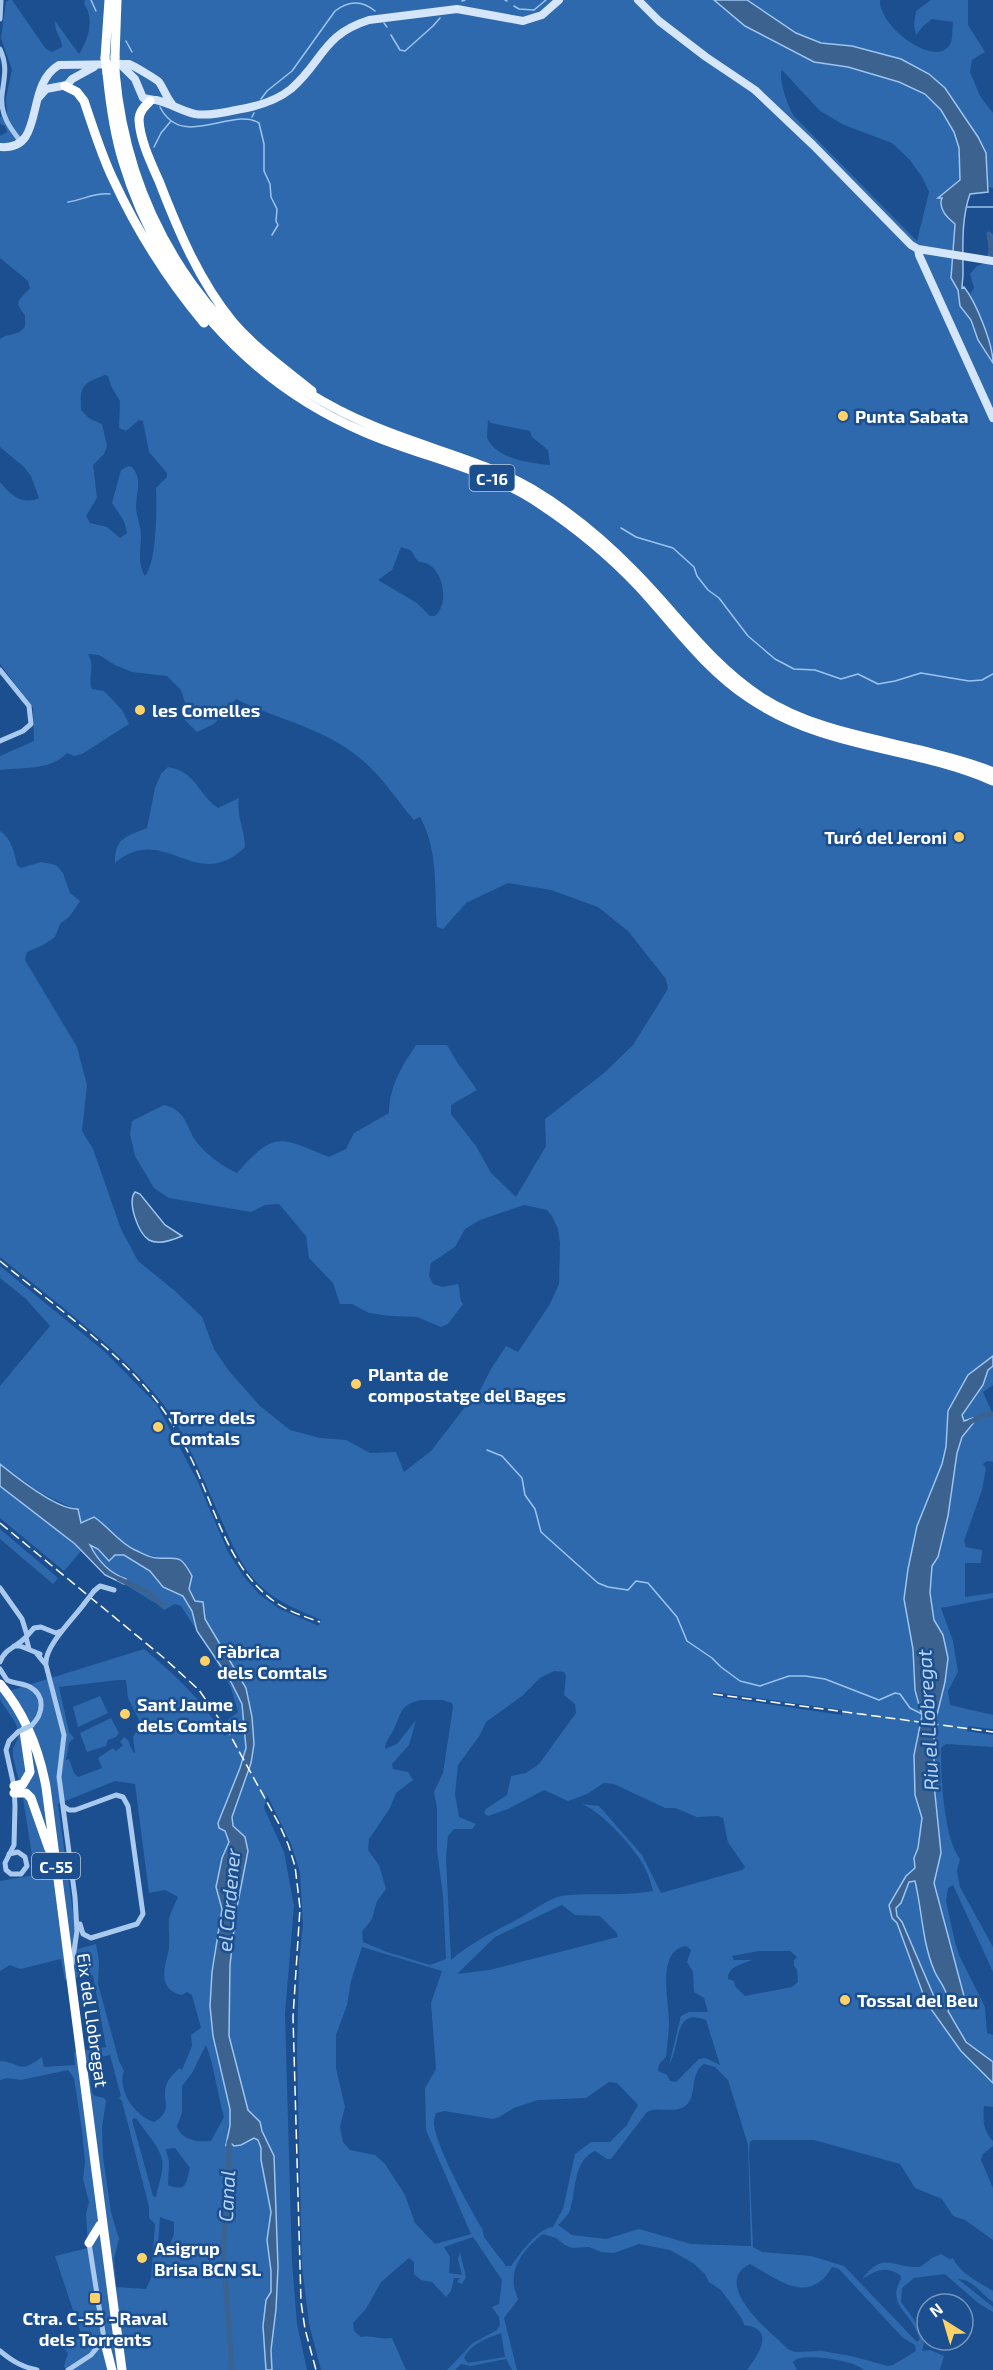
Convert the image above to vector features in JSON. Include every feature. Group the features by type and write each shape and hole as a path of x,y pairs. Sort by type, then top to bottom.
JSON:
{"highway":[{"name":"C-16","path":"109,0 112,116 122,160 134,196 161,252 184,289 213,324 252,363 294,395 362,432 497,480 549,510 614,562 709,665 746,696 769,711 829,736 947,764 993,781"},
{"name":"C-16","path":"117,0 112,65 118,110 137,182 160,234 179,266 220,320 249,349 300,389 330,406 371,426 489,468 530,488 555,504 600,539 635,571 720,664 741,682 783,709 827,728 956,759 993,772"},
{"path":"65,83 84,100 113,179 155,257 178,292 205,324 250,367 281,390 294,395"},
{"path":"153,101 141,110 139,120 149,156 177,227 199,270 233,322 265,353 330,406"},
{"name":"Eix del Llobregat","path":"0,1684 13,1702 33,1739 46,1787 120,2370"},
{"name":"Eix del Llobregat","path":"0,1692 25,1729 38,1769 120,2370"},
{"path":"25,1729 30,1772 19,1789 34,1804 50,1852"},
{"path":"89,2243 100,2225"},
{"path":"104,2339 112,2370"}],"street":[{"path":"0,20 1,0"},
{"path":"112,65 130,72 139,86 141,96 153,101 173,105 196,114 242,110 272,100 290,90 337,34 356,24 434,10 466,9 523,21 542,15 559,0"},
{"path":"638,0 658,21 755,90 813,145 906,240 920,249 993,261"},
{"path":"0,49 7,69 2,96 3,112 10,130 21,142"},
{"path":"0,147 11,147 21,142 30,132 42,82 59,65 137,67 159,82 173,105"},
{"path":"65,83 72,72 68,66"},
{"path":"36,100 46,88 65,83 96,66"},
{"path":"52,71 52,79 65,83"},
{"path":"139,86 144,80 151,78"},
{"path":"153,101 162,90"},
{"path":"920,249 919,255 993,418"},
{"path":"0,670 29,706 31,724 23,731 0,741"},
{"path":"46,1665 52,1644 94,1591 100,1586 114,1590"},
{"path":"0,1588 21,1619 29,1649"},
{"path":"21,1619 35,1627 44,1627 56,1634 65,1629"},
{"path":"0,1662 4,1653 21,1643 35,1627"},
{"path":"49,1631 52,1644"},
{"path":"14,1647 29,1649 37,1654 46,1665 64,1735 59,1777 77,1931 72,1964"},
{"path":"37,1654 49,1650"},
{"path":"0,1669 7,1680 28,1686 39,1697 42,1709 25,1729 3,1748 19,1789 14,1845 5,1865 8,1872"},
{"path":"63,1806 69,1810 75,1810 116,1795 126,1799 143,1915 137,1924 92,1938 81,1931 75,1905"},
{"path":"66,1823 67,1818 75,1810"},
{"path":"0,1870 17,1875 26,1869 27,1860 14,1845"},
{"path":"0,1860 18,1852"},
{"path":"68,2370 91,2355 104,2339 89,2243"},
{"path":"0,2351 11,2361 37,2370"}],"shaded area":[{"path":"9,0 12,0 46,49 52,52 62,47 55,21 79,54 85,43 90,23 84,4 85,0 714,0 745,26 814,62 848,67 899,82 925,94 941,110 954,132 959,148 960,180 942,197 940,203 948,219 954,224 951,278 958,290 960,306 971,320 978,340 993,363 993,1356 968,1375 948,1411 946,1447 942,1464 917,1526 908,1569 904,1599 913,1649 915,1690 922,1716 914,1755 915,1795 922,1818 918,1848 914,1858 915,1868 906,1876 889,1905 892,1918 897,1923 926,2002 961,2051 993,2083 993,2107 984,2106 984,2125 993,2141 993,2146 983,2154 981,2160 993,2188 993,2240 965,2220 953,2216 942,2199 915,2188 900,2164 814,2140 753,2140 750,2142 749,2153 753,2247 762,2252 811,2256 844,2266 915,2340 915,2345 903,2338 839,2269 832,2267 823,2279 813,2286 803,2288 782,2282 750,2264 739,2273 737,2283 740,2295 758,2320 788,2349 795,2352 822,2351 888,2366 915,2352 935,2352 944,2356 940,2370 864,2370 842,2361 809,2357 793,2362 797,2370 747,2370 760,2348 762,2336 753,2327 744,2325 721,2290 709,2282 705,2274 693,2263 670,2250 639,2244 614,2253 601,2252 589,2247 572,2248 556,2238 543,2234 521,2256 514,2278 518,2300 504,2318 517,2370 512,2370 506,2359 471,2366 461,2364 455,2370 447,2370 473,2343 497,2330 500,2325 499,2317 492,2307 499,2304 502,2280 473,2237 444,2247 450,2257 449,2273 462,2275 458,2259 460,2252 466,2277 462,2284 457,2282 460,2278 454,2278 451,2291 446,2297 432,2282 421,2280 414,2274 414,2262 409,2258 381,2282 366,2309 353,2323 354,2331 361,2337 392,2338 406,2370 321,2370 309,2324 302,2266 297,2052 299,1961 303,1925 300,1872 291,1844 267,1795 264,1808 284,1852 294,1906 285,2013 292,2262 297,2324 307,2370 272,2370 271,2350 278,2267 274,2156 260,2122 248,2111 229,2036 230,1965 236,1912 248,1851 231,1822 251,1763 246,1688 205,1619 204,1606 195,1602 189,1589 191,1576 181,1561 148,1555 132,1549 118,1540 94,1517 81,1523 74,1509 41,1493 0,1464 0,1386 50,1326 26,1299 0,1278 0,1266 105,1352 157,1405 197,1480 228,1552 244,1577 260,1595 280,1609 319,1626 321,1620 292,1607 265,1590 245,1567 234,1549 194,1458 178,1427 160,1400 104,1342 0,1257 0,831 10,842 17,865 21,868 41,862 56,865 63,873 70,893 80,901 70,916 60,924 55,937 27,952 25,960 77,1047 87,1085 82,1131 93,1149 121,1229 138,1261 202,1317 214,1349 229,1371 260,1406 290,1430 320,1438 346,1440 370,1453 396,1452 404,1472 431,1451 465,1407 474,1402 506,1346 518,1352 550,1304 559,1284 560,1243 558,1229 552,1216 547,1210 524,1205 480,1220 465,1229 455,1247 431,1263 429,1275 433,1284 442,1287 458,1284 459,1287 463,1304 448,1324 441,1327 417,1317 369,1313 352,1304 340,1304 333,1283 309,1258 306,1236 279,1204 265,1205 251,1212 169,1198 154,1188 135,1156 130,1134 132,1121 164,1105 172,1108 182,1116 203,1149 237,1173 261,1150 279,1141 299,1145 329,1157 346,1149 354,1133 389,1113 394,1086 401,1069 416,1045 447,1045 477,1090 451,1105 451,1114 476,1146 491,1173 516,1197 546,1146 545,1119 604,1073 633,1045 668,989 666,979 628,931 598,907 551,890 508,883 466,903 443,929 437,927 433,857 426,830 420,817 414,820 365,762 328,737 236,699 214,724 197,732 183,718 186,706 181,690 167,676 132,672 99,655 88,654 91,664 92,689 104,691 122,710 129,724 82,754 74,756 67,753 52,763 0,770 0,756 34,741 33,708 0,664 0,482 22,500 39,498 31,476 0,447 0,339 19,332 25,327 25,316 18,305 19,300 30,288 28,281 0,258 0,136 7,132 5,126 0,124 0,117 7,114 6,98 12,70 1,38 6,2","holes":["782,70 820,111 844,125 892,143 909,159 929,192 917,241 794,116 782,86","105,375 108,376 120,401 119,428 126,431 139,420 143,421 149,452 167,473 167,477 156,488 154,547 145,576 140,561 141,532 136,510 138,481 132,467 128,466 121,470 112,503 124,521 127,533 120,538 107,527 90,523 86,516 97,498 93,465 104,454 107,446 102,424 90,419 81,410 82,390 91,381","488,420 491,423 530,431 532,437 548,450 550,465 514,459 498,451 487,438","401,547 410,550 418,561 427,563 438,574 443,589 439,611 435,616 430,616 417,603 378,580 392,570","554,1671 564,1672 566,1676 564,1695 575,1704 576,1713 539,1764 526,1773 511,1776 507,1795 486,1809 484,1813 488,1816 508,1809 544,1790 568,1801 587,1794 604,1783 614,1784 665,1808 675,1808 697,1817 718,1816 723,1818 728,1842 745,1867 742,1870 661,1893 642,1855 599,1806 582,1804 608,1822 626,1841 645,1868 653,1891 569,1895 556,1898 477,1941 451,1960 446,1858 448,1836 454,1829 472,1829 476,1824 459,1817 455,1794 458,1765 480,1735 486,1722 522,1696 540,1678","714,1692 842,1710 842,1715 713,1696","422,1700 442,1700 452,1703 453,1707 443,1773 434,1792 437,1808 437,1850 443,1896 446,1959 430,1965 363,1942 362,1932 372,1919 377,1901 386,1889 379,1865 368,1850 369,1839 390,1808 396,1793 413,1780 408,1772 393,1769 392,1764 409,1745 416,1720 397,1744 385,1749 400,1715 409,1704","562,1905 575,1915 600,1916 618,1937 489,1970 457,1974 495,1937","686,1946 691,1950 687,1962 693,1972 694,1992 704,1998 708,2012 689,2012 681,2016 669,2065 683,2023 695,2017 706,2020 720,2065 706,2058 699,2059 676,2082 670,2081 667,2075 658,2071 659,2064 666,2057 669,2023 666,1978 671,1957 677,1950","362,1947 442,1971 431,2003 436,2069 425,2088 426,2130 471,2234 435,2244 415,2223 405,2195 385,2164 375,2155 350,2150 343,2142 340,2127 345,2107 336,2068 336,2035 347,2005 351,1981","759,1951 790,1951 797,1957 794,1960 794,1966 797,1970 798,1982 792,1987 745,1996 735,1986 734,1981 728,1979 728,1975 736,1966 752,1960 734,1960 732,1956","704,2064 715,2067 728,2080 748,2145 751,2246 691,2244 639,2229 606,2239 572,2235 558,2225 569,2212 576,2177 588,2155 595,2151 611,2159 647,2112 685,2106 691,2097 697,2073","609,2082 617,2083 638,2105 626,2126 610,2142 591,2142 575,2154 563,2209 553,2227 536,2236 511,2266 506,2266 484,2237 482,2228 440,2144 434,2121 436,2113 444,2111 493,2119 514,2108 538,2100 586,2098","501,2333 505,2357 468,2363 464,2358 475,2345"]},
{"path":"747,0 880,0 882,11 898,33 923,49 935,52 944,50 951,42 953,22 932,19 916,35 914,25 916,11 931,0 968,0 968,25 985,52 972,60 970,72 980,96 993,113 993,188 988,187 986,153 961,110 875,53 852,46 821,43 796,33"},
{"path":"992,233 993,353 970,294 974,288 970,274 977,266 985,263 989,249 987,234"},
{"path":"168,767 185,773 218,808 239,798 245,847 227,860 211,864 149,850 133,852 115,863 117,848 123,839 147,828 155,788 161,774"},
{"path":"993,1366 993,1385 983,1392 993,1415 993,1462 987,1461 983,1464 986,1468 982,1490 964,1541 966,1547 982,1550 981,1563 965,1563 965,1597 993,1593 993,1598 941,1608 953,1641 958,1672 948,1691 950,1705 993,1715 993,1729 968,1726 967,1731 993,1735 993,1747 946,1744 941,1748 944,1805 950,1836 960,1859 957,1871 960,1887 993,1947 993,1972 953,1885 948,1888 946,1901 959,1955 985,2007 987,2033 993,2035 993,2062 966,2042 948,2011 951,2001 963,1990 934,1883 941,1853 934,1784 934,1727 943,1635 934,1620 930,1593 932,1566 938,1557 948,1516 957,1453 962,1437 975,1421 964,1421 962,1415 983,1385 988,1370"},
{"path":"0,1486 81,1551 64,1571 0,1518"},
{"path":"0,1529 58,1578 53,1584 0,1539"},
{"path":"89,1544 110,1560 115,1555 124,1555 150,1571 161,1583 183,1596 192,1611 197,1631 181,1606 175,1604 164,1610 124,1584 126,1579 104,1565"},
{"path":"144,1649 188,1689 207,1710 224,1736 232,1731 226,1721 238,1712 231,1688 211,1653 229,1678 243,1706 246,1721 244,1753 224,1831 229,1843 222,1858 216,1883 222,1909 212,1972 210,2006 213,2036 230,2109 227,2144 230,2142 241,2145 253,2138 258,2140 271,2212 267,2240 271,2292 266,2300 263,2326 266,2370 66,2370 64,2366 68,2353 56,2344 81,2334 55,2256 88,2248 86,2214 89,2202 83,2179 85,2162 74,2078 68,2070 21,2080 7,2078 0,2080 0,2061 24,2067 42,2057 44,2067 75,2065 74,2052 106,2047 93,1975 65,1980 61,1959 20,1969 10,1965 0,1971 0,1881 35,1875 23,1798 13,1757 13,1748 18,1739 17,1727 0,1700 0,1680 9,1691","holes":["126,1680 128,1698 141,1724 133,1737 135,1753 124,1737 120,1742 123,1745 116,1751 113,1748 98,1758 102,1768 78,1777 69,1759 66,1760 69,1743 74,1738 69,1732 59,1687","115,1781 135,1784 149,1893 165,1890 178,1897 169,1919 165,1982 174,1992 182,1995 187,1992 192,1995 201,2028 191,2035 192,2046 182,2070 179,2068 168,2081 165,2089 164,2113 154,2122 140,2114 125,2094 122,2079 124,2071 119,2061 98,1984 99,1961 96,1944 78,1949 58,1804","206,2045 224,2117 211,2141 191,2140 179,2131 177,2126 182,2113 182,2086 192,2073","110,2055 121,2096 119,2098 122,2101 149,2207 149,2218 155,2224 151,2278 146,2289 116,2287 114,2259 119,2239 111,2212 103,2157 102,2127 106,2101 92,2093 88,2064 95,2058","134,2118 137,2119 161,2155 162,2174 156,2197 153,2196 132,2120","175,2148 190,2168 182,2187 168,2185 169,2162 166,2149","160,2217 174,2222 174,2234 169,2247 158,2246"]},
{"path":"100,1696 108,1713 78,1727 73,1707"},
{"path":"111,1718 119,1733 108,1740 106,1746 87,1752 80,1733"},
{"path":"915,1881 927,1948 947,1998 943,2008 939,2008 930,1990 896,1908 901,1903 909,1882"},
{"path":"941,2254 950,2259 953,2258 965,2273 993,2291 993,2302 969,2282 958,2279 974,2292 965,2292 945,2274 914,2278 902,2288 901,2302 913,2318 915,2329 896,2297 900,2275 885,2270 862,2279 876,2265 889,2262 920,2267"},
{"path":"975,2293 993,2307 993,2312 975,2300"}],"water":[{"path":"714,0 747,0 796,33 821,43 852,46 901,59 929,74 945,88 986,153 988,192 970,194 965,213 962,288 964,287 969,294 983,324 993,363 978,340 971,320 960,306 958,290 951,278 955,224 944,212 941,205 942,198 938,198 960,180 959,148 954,132 941,110 925,94 899,82 848,67 814,62 745,26"},
{"path":"135,1192 140,1194 165,1225 182,1236 161,1242 149,1240 141,1231 133,1210"},
{"name":"Riu el Llobregat","path":"993,1356 993,1366 988,1370 983,1385 962,1415 964,1421 973,1418 975,1421 962,1437 957,1453 948,1516 938,1557 932,1566 930,1593 934,1620 943,1635 948,1658 945,1682 934,1727 934,1784 941,1853 934,1883 964,1996 951,2001 948,2011 966,2042 993,2062 993,2083 961,2051 926,2002 897,1923 892,1918 889,1905 906,1876 915,1868 914,1858 918,1848 922,1818 915,1795 914,1755 922,1716 915,1690 913,1649 904,1599 908,1569 917,1526 942,1464 946,1447 948,1411 968,1375","holes":["915,1881 930,1959 947,1998 943,2008 939,2008 902,1922 897,1916 896,1908 901,1903 909,1882"]},
{"name":"el Cardener","path":"0,1464 49,1499 78,1509 81,1523 94,1517 135,1550 151,1557 181,1560 192,1576 189,1589 195,1601 203,1602 205,1619 246,1688 252,1717 254,1744 251,1763 232,1817 233,1826 245,1837 248,1851 236,1912 230,1965 229,2036 248,2110 260,2122 274,2156 278,2267 271,2350 272,2370 266,2370 263,2326 266,2300 271,2292 267,2240 271,2212 261,2160 261,2148 258,2140 254,2138 241,2145 234,2146 230,2142 226,2145 230,2126 230,2109 213,2036 210,2006 212,1972 222,1909 216,1887 222,1858 229,1842 225,1831 219,1828 218,1823 246,1748 242,1704 229,1678 197,1631 192,1611 183,1596 163,1587 150,1571 124,1555 115,1555 109,1561 98,1549 90,1545 105,1566 126,1579 124,1584 105,1575 75,1544 0,1486"}],"waterway":[{"path":"91,0 96,11"},
{"path":"514,6 519,9 534,10 546,0"},
{"path":"261,99 267,91 292,71 335,11 345,5 355,3 365,5 375,11"},
{"path":"391,35 400,50 405,51 440,18"},
{"path":"384,23 387,27"},
{"path":"126,41 132,52"},
{"path":"160,107 170,120 181,126 194,127 248,119 259,123 264,144 264,171 277,209 278,225 272,235"},
{"path":"252,117 254,113"},
{"path":"154,147 161,133 171,121"},
{"path":"68,202 99,194 110,194"},
{"path":"967,207 993,207"},
{"name":"Canal","path":"989,234 993,261"},
{"path":"621,528 636,537 673,548 694,567 697,576 708,590 719,598 748,636 775,659 794,669 815,670 841,679 858,674 878,684 921,673 969,681 982,680 993,674"},
{"path":"970,1422 993,1414"},
{"name":"Riu el Llobregat","path":"487,1450 502,1456 522,1478 525,1495 535,1509 541,1532 598,1583 628,1590 636,1581 648,1583 677,1617 687,1641 740,1681 760,1686 789,1676 825,1679 879,1700 895,1693 900,1694 910,1708 922,1714"},
{"path":"119,1579 145,1591 163,1605"},
{"name":"Canal","path":"231,2138 223,2247 232,2370"}],"railway":[{"path":"0,1261 84,1328 143,1384 159,1404 183,1442 223,1534 251,1580 278,1604 320,1622"},
{"path":"0,1523 164,1658 199,1690 229,1733 288,1844 295,1866 300,1908 293,2017 301,2302 305,2329 316,2370"},
{"path":"713,1694 993,1732"}],"place":[{"name":"Punta Sabata","path":"843,416"},
{"name":"les Comelles","path":"140,710"},
{"name":"Turó del Jeroni","path":"959,837"},
{"name":"Planta de compostatge del Bages","path":"356,1384"},
{"name":"Torre dels Comtals","path":"158,1427"},
{"name":"Fàbrica dels Comtals","path":"205,1661"},
{"name":"Sant Jaume dels Comtals","path":"125,1714"},
{"name":"Tossal del Beu","path":"845,2000"},
{"name":"Asigrup Brisa BCN SL","path":"142,2258"},
{"name":"Ctra. C-55 - Raval dels Torrents","path":"95,2298"}]}
